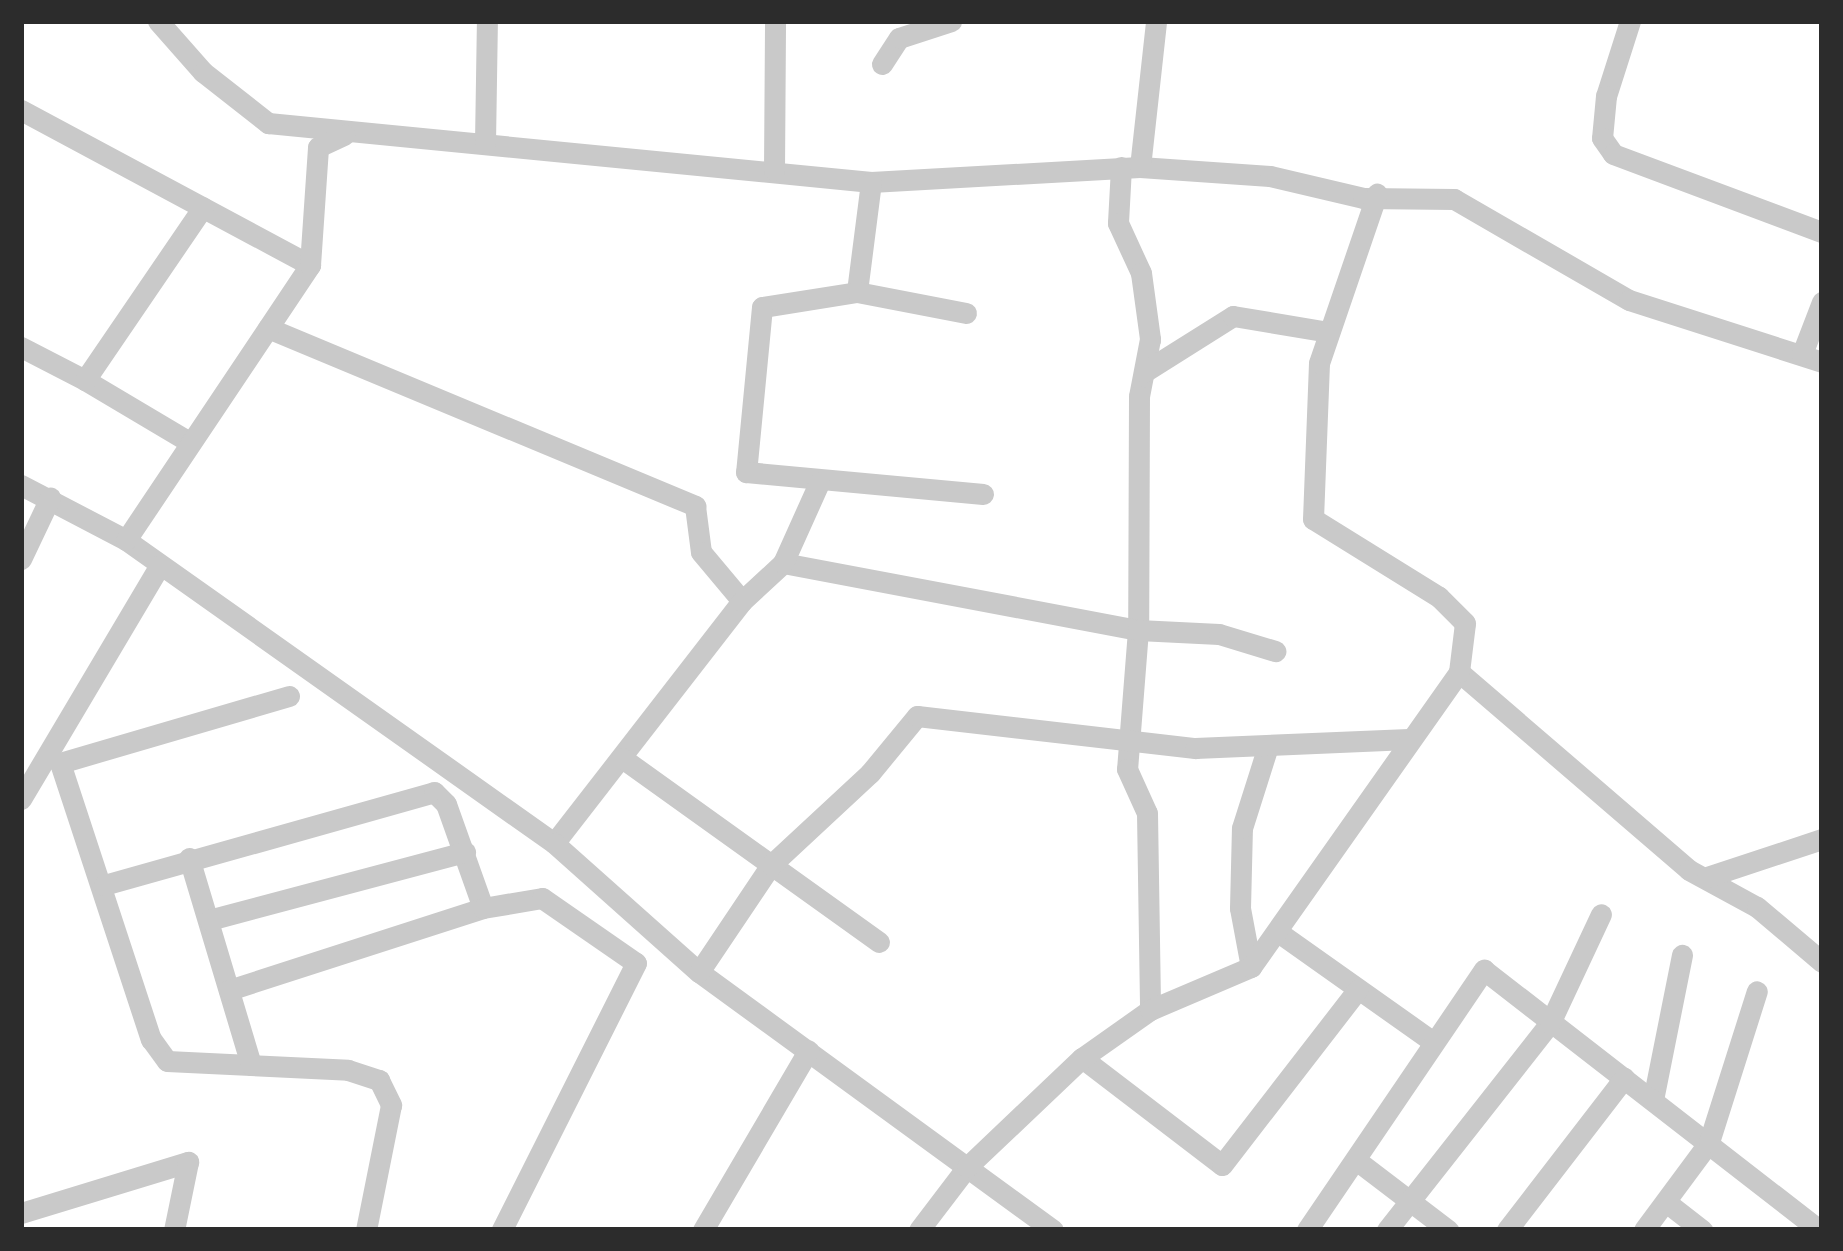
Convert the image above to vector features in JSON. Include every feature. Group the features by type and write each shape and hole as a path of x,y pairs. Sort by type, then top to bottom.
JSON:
{"street":[{"path":"158,21 202,72 268,123 871,182 1130,167 1454,199 1629,300 1812,358 1822,302"},
{"path":"484,143 487,21"},
{"path":"774,170 775,21"},
{"path":"882,64 899,38 951,21"},
{"path":"1150,1010 1147,812 1127,769 1138,630 1144,372 1150,340 1141,272 1118,224 1156,21"},
{"path":"1630,21 1606,96 1602,138 1612,154 1822,232"},
{"path":"21,110 310,265"},
{"path":"126,540 186,440 310,265 318,147 329,136 357,134"},
{"path":"857,292 871,182"},
{"path":"920,1230 967,1167 1082,1058 1150,1010 1251,967 1459,672 1466,623 1439,597 1313,519 1318,363 1377,194"},
{"path":"85,380 203,207"},
{"path":"966,313 857,292 762,307 746,472 819,483 983,494"},
{"path":"1144,372 1233,316 1329,332"},
{"path":"268,328 695,506 701,552 742,601"},
{"path":"21,346 186,440"},
{"path":"554,842 742,601 783,563 819,483"},
{"path":"21,485 126,540 554,842 699,971 1053,1230"},
{"path":"21,559 50,498"},
{"path":"783,563 1138,630 1219,634 1275,651"},
{"path":"21,799 160,565"},
{"path":"1459,672 1707,878 1822,962"},
{"path":"289,696 60,763 151,1039 167,1061 348,1070 379,1080 391,1105 366,1230"},
{"path":"699,971 771,865 870,773 917,716 1129,741 1268,746 1409,739"},
{"path":"1251,967 1240,908 1242,828 1268,746"},
{"path":"622,758 879,941"},
{"path":"104,885 434,792 465,852 483,908"},
{"path":"1707,878 1822,838"},
{"path":"209,920 465,852"},
{"path":"189,858 251,1065"},
{"path":"229,990 483,908 542,898 635,963 502,1230"},
{"path":"1387,1230 1550,1023 1601,914"},
{"path":"1278,932 1432,1041"},
{"path":"1653,1100 1682,955"},
{"path":"1307,1230 1360,1162 1432,1041 1484,970 1709,1142 1806,1226"},
{"path":"1082,1058 1222,1165 1358,989"},
{"path":"1644,1230 1709,1142 1757,992"},
{"path":"703,1230 808,1051"},
{"path":"1507,1230 1624,1078"},
{"path":"21,1213 188,1162 174,1230"},
{"path":"1360,1162 1448,1230"},
{"path":"1666,1202 1702,1230"}]}
